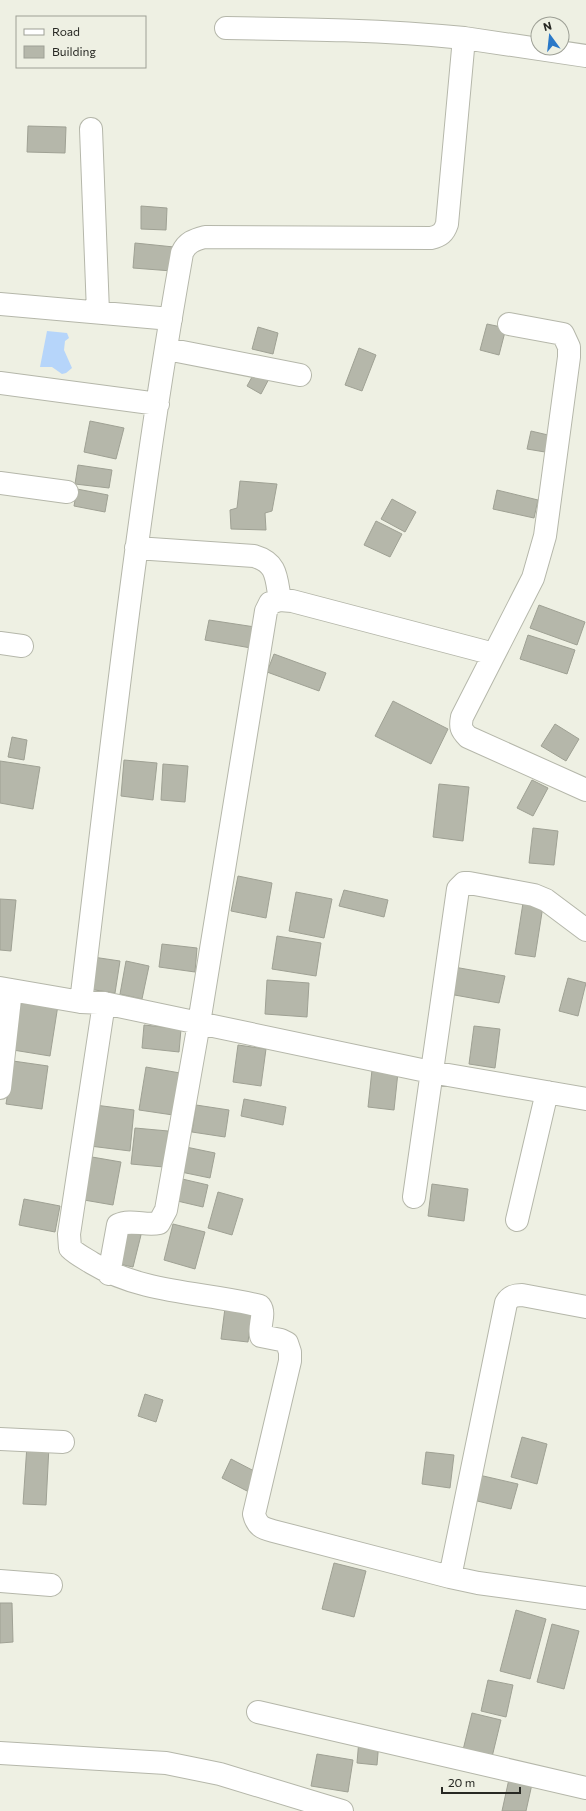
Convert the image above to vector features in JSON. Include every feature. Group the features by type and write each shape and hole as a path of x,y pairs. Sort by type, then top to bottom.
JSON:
{"street":[{"path":"226,28 364,30 464,38 586,56"},
{"path":"80,1002 136,548 182,253 185,246 193,240 205,237 431,238 439,236 445,231 447,224 464,38"},
{"path":"91,129 98,312"},
{"path":"0,304 171,318"},
{"path":"509,324 563,334 567,340 569,352 545,536 540,557 533,578 462,717 460,726 461,731 468,737 586,790"},
{"path":"167,349 300,375"},
{"path":"0,383 158,404"},
{"path":"0,483 66,492"},
{"path":"136,548 254,556 263,559 270,564 274,570 280,600"},
{"path":"109,1274 118,1225 127,1222 159,1223 166,1210 199,1023 266,612 270,603 280,600 292,601 494,654"},
{"path":"0,643 22,646"},
{"path":"414,1197 458,889 464,883 469,883 534,895 546,900 586,930"},
{"path":"0,1088 6,989 80,1002 104,1003 431,1072 586,1099"},
{"path":"104,1003 69,1242 70,1248 109,1274 141,1284 260,1306 263,1310 260,1332 261,1336 288,1343 290,1361 254,1514 256,1523 262,1528 450,1577 478,1583 586,1598"},
{"path":"517,1220 547,1092"},
{"path":"450,1577 506,1303 509,1298 515,1295 522,1295 586,1307"},
{"path":"0,1439 63,1442"},
{"path":"0,1581 51,1585"},
{"path":"258,1712 586,1787"},
{"path":"0,1753 166,1763 220,1774 333,1810"}],"water":[{"path":"47,331 67,333 69,338 65,341 64,350 72,368 66,373 62,374 52,367 40,367"}],"building":[{"path":"28,126 66,127 65,153 27,152"},
{"path":"141,206 167,208 166,230 141,229"},
{"path":"135,243 174,247 172,271 133,268"},
{"path":"487,324 506,328 499,355 480,350"},
{"path":"258,327 278,333 273,354 252,349"},
{"path":"359,348 376,355 362,391 345,385"},
{"path":"257,368 271,375 261,394 247,386"},
{"path":"90,421 124,428 116,459 84,452"},
{"path":"531,431 548,435 545,452 527,449"},
{"path":"78,465 112,470 109,488 75,484"},
{"path":"240,481 277,484 272,511 265,513 266,530 231,529 230,510 237,508"},
{"path":"77,489 108,495 105,512 74,506"},
{"path":"497,490 538,500 534,518 493,509"},
{"path":"392,499 416,512 405,532 381,519"},
{"path":"376,521 402,534 390,557 364,545"},
{"path":"539,605 585,622 577,645 530,628"},
{"path":"209,620 255,627 251,648 205,640"},
{"path":"528,635 575,650 567,674 520,659"},
{"path":"274,654 326,673 319,691 267,672"},
{"path":"393,701 448,729 431,764 375,736"},
{"path":"555,724 579,739 566,761 541,746"},
{"path":"12,737 27,740 24,760 8,757"},
{"path":"124,760 157,763 153,800 121,796"},
{"path":"0,761 40,767 33,809 0,803"},
{"path":"163,764 188,766 185,802 161,800"},
{"path":"532,780 548,788 533,816 517,808"},
{"path":"439,784 469,787 463,841 433,837"},
{"path":"533,828 558,831 554,865 529,863"},
{"path":"238,876 272,883 266,918 231,911"},
{"path":"344,890 388,900 384,917 339,906"},
{"path":"296,892 332,899 324,938 289,931"},
{"path":"0,899 16,900 11,951 0,950"},
{"path":"523,903 543,906 535,957 515,954"},
{"path":"277,936 321,943 316,976 272,969"},
{"path":"162,944 197,948 195,972 159,967"},
{"path":"93,957 120,961 115,993 88,989"},
{"path":"126,961 149,966 142,999 120,994"},
{"path":"454,967 505,976 499,1003 449,994"},
{"path":"568,978 586,983 578,1016 559,1011"},
{"path":"267,980 309,983 307,1017 265,1014"},
{"path":"22,998 58,1005 50,1056 13,1050"},
{"path":"144,1025 181,1029 179,1052 142,1048"},
{"path":"474,1026 500,1029 495,1068 469,1064"},
{"path":"238,1045 266,1049 261,1086 233,1082"},
{"path":"13,1061 48,1066 42,1109 6,1104"},
{"path":"146,1067 180,1073 173,1115 139,1110"},
{"path":"372,1070 398,1072 394,1110 368,1107"},
{"path":"244,1099 286,1107 283,1125 241,1116"},
{"path":"95,1105 134,1110 130,1151 90,1146"},
{"path":"196,1105 229,1110 225,1137 192,1132"},
{"path":"135,1128 168,1131 164,1167 131,1164"},
{"path":"186,1147 215,1153 210,1178 181,1172"},
{"path":"92,1157 121,1162 113,1205 84,1200"},
{"path":"178,1178 208,1185 203,1207 173,1200"},
{"path":"432,1184 468,1189 464,1221 428,1216"},
{"path":"218,1192 243,1199 232,1235 208,1228"},
{"path":"24,1199 60,1206 55,1232 19,1225"},
{"path":"173,1224 205,1232 195,1269 164,1260"},
{"path":"122,1230 141,1235 133,1267 114,1263"},
{"path":"225,1308 252,1311 248,1342 221,1339"},
{"path":"145,1394 163,1400 156,1422 138,1416"},
{"path":"522,1437 547,1444 537,1484 511,1477"},
{"path":"27,1445 49,1446 46,1505 23,1504"},
{"path":"426,1452 454,1455 450,1488 422,1484"},
{"path":"231,1459 256,1472 247,1491 222,1478"},
{"path":"479,1475 518,1484 511,1509 473,1500"},
{"path":"334,1563 366,1571 354,1617 322,1609"},
{"path":"0,1603 12,1603 13,1642 0,1643"},
{"path":"516,1610 546,1619 530,1679 500,1671"},
{"path":"552,1624 579,1631 564,1689 537,1682"},
{"path":"488,1680 513,1685 506,1717 481,1711"},
{"path":"472,1713 501,1720 492,1757 463,1750"},
{"path":"359,1739 379,1741 377,1765 357,1763"},
{"path":"317,1754 353,1760 348,1792 311,1786"},
{"path":"509,1779 532,1784 526,1811 502,1811"}]}
